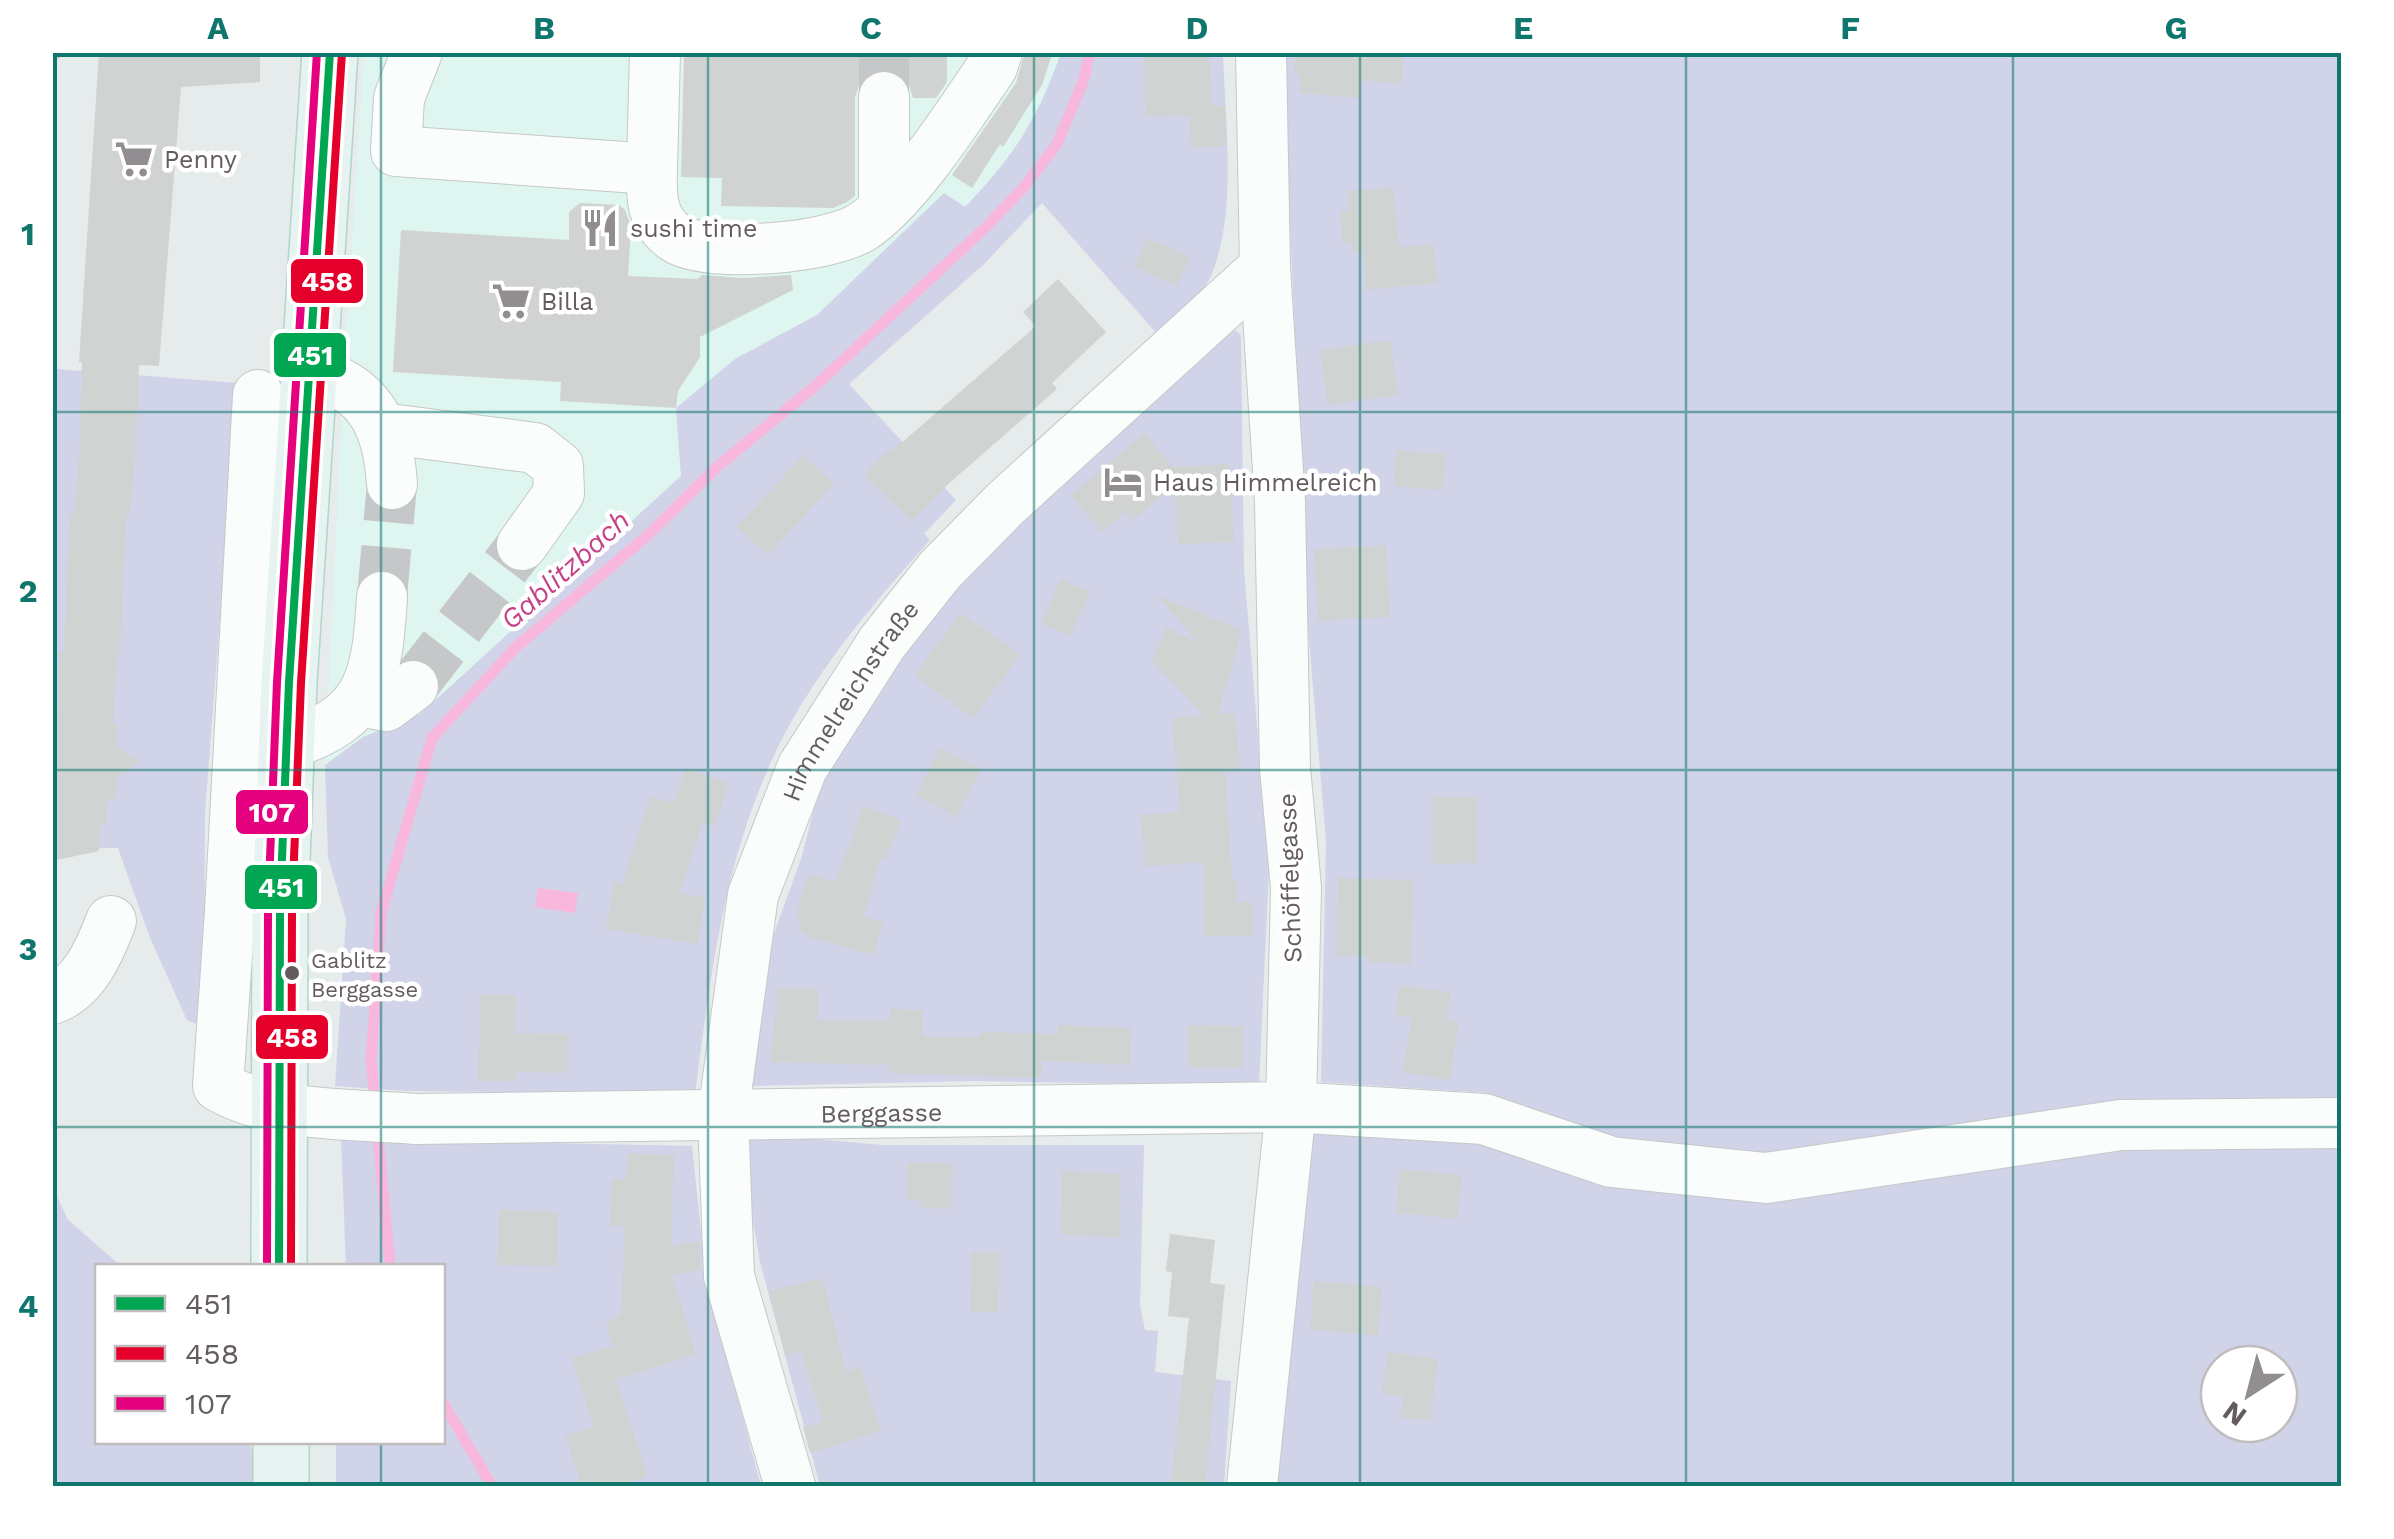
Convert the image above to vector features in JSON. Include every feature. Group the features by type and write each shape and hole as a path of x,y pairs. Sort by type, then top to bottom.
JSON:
{"main road":[{"path":"279,1264 278,1106 287,744 307,371 330,52"},
{"path":"280,1444 281,1486"}],"street":[{"path":"417,52 399,98 396,151 652,170"},
{"path":"655,52 651,200 658,220 676,238 697,246 771,248 808,246 858,230 884,207 934,149 992,67 997,52"},
{"path":"1261,52 1264,267"},
{"path":"327,112 365,96 399,98"},
{"path":"884,97 884,207"},
{"name":"Schöffelgasse","path":"1252,1486 1291,1107 1296,888 1285,768 1280,502 1264,267"},
{"name":"Himmelreichstraße","path":"790,1486 729,1276 722,1115 754,895 802,768 882,642 940,570 1005,504 1264,267"},
{"path":"307,371 335,378 360,395 382,428 390,450 392,484"},
{"name":"Berggasse","path":"258,395 218,1086 235,1096 278,1106 416,1119 1291,1107 1484,1118 1611,1162 1766,1178 2121,1126 2342,1123"},
{"path":"382,428 535,448 558,466 559,493 522,545"},
{"path":"287,744 342,719 367,691 379,648 382,597"},
{"path":"358,701 386,706 413,686"},
{"path":"52,999 83,975 98,955 111,921"}],"path":[{"path":"52,59 64,52"}],"shaded area":[{"path":"364,53 1061,53 1044,100 1007,163 965,207 943,194 817,315 735,359 681,476 419,715 363,737 325,765 343,382"},
{"path":"1061,53 1223,53 1227,197 1219,253 1206,286 1158,335 1042,203 983,265 849,384 956,500 924,534 930,540 837,651 797,711 765,776 728,892 695,1094 406,1091 335,1086 346,919 328,857 325,765 363,737 419,715 681,476 676,408 735,359 817,315 944,193 965,207 1023,136"},
{"path":"1283,53 2341,53 2341,1112 1773,1161 1646,1150 1487,1104 1488,1093 1321,1082 1326,841 1306,603"},
{"path":"1234,329 1241,335 1244,570 1269,867 1259,1086 971,1081 749,1086 767,953 802,856 823,773 888,673 976,556 1223,331"},
{"path":"56,369 238,383 205,813 204,1023 187,1020 150,938 118,848 53,848 52,406"},
{"path":"538,888 578,893 575,913 535,907"},
{"path":"1310,1131 1487,1140 1606,1173 2097,1145 2341,1141 2341,1486 1277,1486"},
{"path":"755,1134 883,1145 1144,1145 1140,1305 1145,1330 1158,1331 1155,1372 1231,1381 1224,1486 820,1486 760,1262 743,1163 745,1145"},
{"path":"341,1139 692,1146 706,1279 761,1486 336,1486 336,1444 445,1444 445,1264 346,1264"},
{"path":"52,1186 68,1220 119,1264 95,1264 95,1444 250,1444 254,1459 254,1486 53,1486"}],"building":[{"path":"99,52 260,52 260,82 181,87 159,366 139,365 136,445 130,515 126,515 117,653 113,723 117,723 116,745 140,762 117,778 115,800 107,800 106,824 100,824 99,851 52,861 52,718 57,718 60,653 64,652 70,513 75,513 80,443 79,362"},
{"path":"684,52 947,52 947,82 936,98 913,98 908,82 885,68 871,72 860,82 855,97 855,196 847,202 833,208 721,206 722,178 681,177"},
{"path":"1025,52 1053,52 1042,85 972,188 952,175 1016,83"},
{"path":"1143,52 1209,52 1212,106 1225,106 1226,146 1191,148 1190,115 1146,117"},
{"path":"1295,52 1403,52 1401,84 1361,80 1360,98 1299,93 1301,74 1294,74"},
{"path":"1393,187 1399,247 1434,244 1437,283 1366,290 1363,253 1353,254 1352,244 1343,244 1340,211 1349,210 1348,191"},
{"name":"Billa","path":"580,203 619,205 625,210 631,227 628,276 698,279 702,275 791,275 793,290 700,337 700,357 678,391 676,408 560,401 561,382 393,372 401,230 569,240 569,212"},
{"path":"1148,238 1190,257 1177,286 1134,267"},
{"path":"1058,279 1106,332 1052,383 1057,389 912,521 864,475 889,449 892,451 1036,326 1023,312"},
{"path":"1390,340 1398,395 1328,405 1320,350"},
{"path":"1144,433 1173,467 1229,464 1234,542 1178,544 1174,485 1133,521 1125,512 1102,532 1071,495"},
{"path":"1396,450 1445,454 1443,490 1394,486"},
{"path":"803,455 834,484 768,555 737,527"},
{"path":"1386,545 1390,617 1318,621 1314,549"},
{"path":"1061,579 1090,592 1070,636 1041,624"},
{"path":"1158,596 1242,630 1218,714 1235,713 1240,770 1225,771 1232,881 1237,881 1237,902 1252,902 1253,936 1204,936 1204,862 1145,866 1141,815 1180,812 1172,718 1204,716 1152,661 1166,627 1196,641"},
{"path":"961,613 1020,655 973,718 914,675"},
{"path":"940,748 981,769 956,817 916,795"},
{"path":"685,769 728,783 715,826 702,822 680,893 705,897 697,944 606,929 614,881 623,883 650,796 674,803"},
{"path":"1432,797 1476,797 1477,863 1433,864"},
{"path":"863,806 901,820 886,859 880,857 864,917 883,922 874,955 805,936 806,932 798,930 801,919 796,918 808,874 836,882"},
{"path":"1338,878 1413,880 1411,964 1336,956"},
{"path":"1400,985 1451,993 1446,1020 1459,1022 1450,1080 1403,1072 1412,1017 1395,1015"},
{"path":"778,988 819,989 817,1020 890,1020 890,1009 923,1010 922,1037 981,1037 981,1032 1057,1034 1058,1025 1131,1028 1130,1065 1042,1061 1041,1078 889,1073 889,1065 770,1062"},
{"path":"480,994 516,995 515,1033 568,1034 568,1073 516,1072 516,1081 478,1081"},
{"path":"1188,1025 1243,1026 1243,1068 1188,1067"},
{"path":"628,1153 674,1155 671,1246 699,1241 700,1270 672,1275 696,1355 616,1379 647,1477 615,1486 581,1486 565,1435 593,1427 572,1358 613,1346 606,1321 621,1316 625,1226 610,1226 612,1179 627,1179"},
{"path":"907,1162 953,1163 952,1209 919,1207 919,1200 907,1199"},
{"path":"1400,1169 1462,1175 1457,1219 1396,1213"},
{"path":"1062,1171 1121,1174 1120,1238 1061,1234"},
{"path":"499,1210 558,1212 557,1266 497,1265"},
{"path":"1170,1234 1215,1240 1210,1283 1225,1285 1205,1486 1171,1486 1189,1318 1168,1316 1172,1272 1166,1271"},
{"path":"972,1252 1000,1253 998,1312 970,1311"},
{"path":"823,1278 846,1372 861,1367 881,1431 810,1453 803,1427 823,1421 800,1351 785,1355 769,1291"},
{"path":"1314,1281 1382,1287 1378,1336 1310,1330"},
{"path":"1388,1352 1438,1359 1430,1421 1400,1417 1404,1396 1382,1393"}],"waterway":[{"name":"Gablitzbach","path":"375,1103 371,1060 381,913 432,738 515,648 648,535 717,467 814,387 986,227 1057,144 1083,82 1090,52"},
{"name":"Gablitzbach","path":"377,1126 390,1264"},
{"name":"Gablitzbach","path":"445,1406 492,1486"}],"tunnel":[{"path":"884,52 884,97"},
{"path":"382,597 392,484"},
{"path":"413,686 522,545"}],"transit line":[{"name":"107","path":"267,1264 268,909 277,682 317,52"},
{"name":"451","path":"279,1264 280,909 289,682 330,52"},
{"name":"458","path":"291,1264 292,909 301,683 342,53"}],"place":[{"name":"Penny","path":"134,159"},
{"name":"sushi time","path":"600,228"},
{"name":"Billa","path":"511,301"},
{"name":"Haus Himmelreich","path":"1123,482"},
{"name":"Gablitz Berggasse","path":"292,973"}]}
